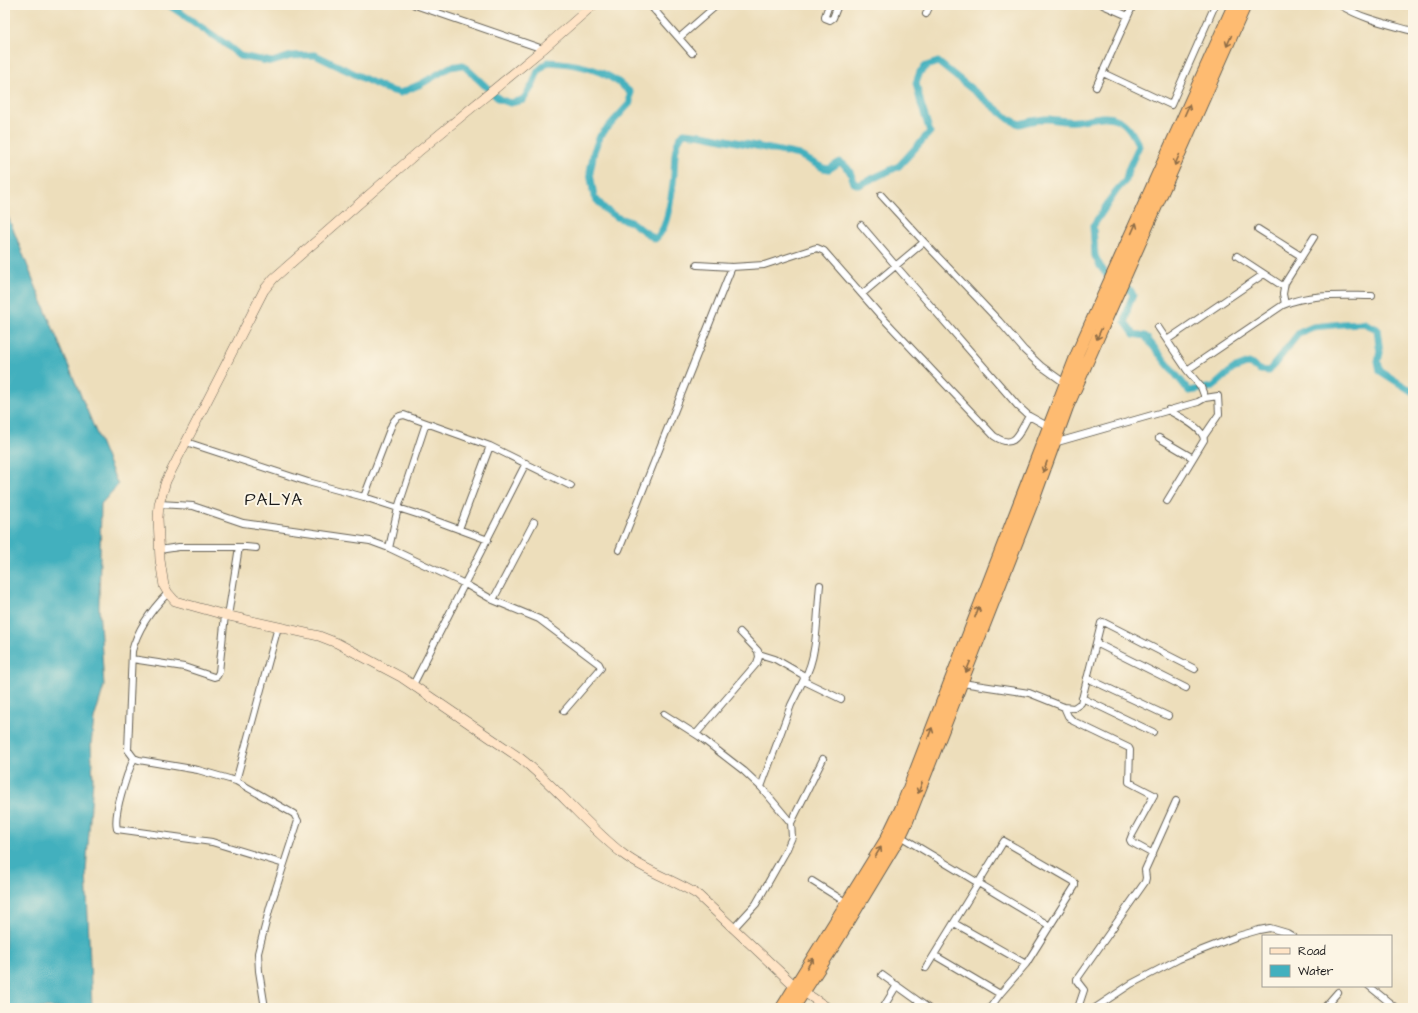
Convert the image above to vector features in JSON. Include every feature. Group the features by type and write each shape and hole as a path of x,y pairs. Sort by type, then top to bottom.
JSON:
{"highway":[{"path":"793,1008 799,989 847,903 886,840 901,808 1054,434 1115,299 1123,267 1234,5"},
{"path":"782,1008 836,942 908,821 1035,495 1054,434 1066,384 1078,352 1105,292 1123,267 1245,5"}],"street":[{"path":"415,5 543,49"},
{"path":"592,5 543,49 418,152 274,278 264,290 166,481 159,504 158,518 159,550 164,586 171,598 180,603 319,636 337,643 401,677 520,758 538,772 592,827 624,854 638,864 698,895 799,989 828,1008"},
{"path":"650,5 692,53"},
{"path":"655,11 662,5"},
{"path":"679,38 717,5"},
{"path":"826,7 825,18 832,20 838,5"},
{"path":"926,14 930,5"},
{"path":"1103,5 1128,16"},
{"path":"1096,87 1133,5"},
{"path":"1103,73 1171,105 1215,5"},
{"path":"1340,5 1348,10 1375,20 1413,31"},
{"path":"881,195 999,321 1024,350 1041,366 1066,384"},
{"path":"861,225 1006,392 1029,416 1054,434 1168,410 1203,392"},
{"path":"1258,229 1301,256"},
{"path":"1285,304 1283,294 1284,287 1301,256 1314,237"},
{"path":"862,294 924,242"},
{"path":"697,265 732,267 764,266 817,248 824,251 880,315 994,436 1006,442 1011,442 1015,439 1029,416"},
{"path":"1237,256 1284,287"},
{"path":"619,550 732,267"},
{"path":"1167,340 1264,274"},
{"path":"1188,370 1285,304 1301,298 1372,296"},
{"path":"1158,327 1203,392 1218,396 1219,408 1219,414 1204,436 1204,440 1167,501"},
{"path":"1168,410 1199,429 1204,436"},
{"path":"364,497 395,419 404,415 490,446 571,486"},
{"path":"389,548 398,508 426,423"},
{"path":"1159,438 1193,458"},
{"path":"186,442 308,482 398,508 488,540"},
{"path":"459,529 490,446"},
{"path":"413,685 526,463"},
{"path":"159,504 198,506 243,523 360,538 389,548 465,584 493,600 539,619 599,664 601,668 564,711"},
{"path":"493,600 534,522"},
{"path":"159,550 179,547 256,548"},
{"path":"132,659 184,667 214,677 217,676 219,672 239,547"},
{"path":"761,787 791,705 811,666 814,650 820,585"},
{"path":"168,593 156,605 135,639 132,651 128,750 134,758 139,760 198,770 236,781 294,814 297,818 297,826 270,907 258,953 259,971 265,1008"},
{"path":"962,683 1029,693 1064,707 1074,708 1078,706 1082,698 1101,623 1103,622 1196,668"},
{"path":"236,781 278,627"},
{"path":"740,632 758,651 759,654 775,659 803,675 804,680 841,699"},
{"path":"1096,643 1186,688"},
{"path":"696,734 757,662 759,654"},
{"path":"1087,678 1168,716"},
{"path":"1082,698 1153,732"},
{"path":"1064,707 1068,716 1073,721 1129,748 1129,782 1154,795 1130,840 1153,854"},
{"path":"664,714 696,734 744,771 761,787 790,823 792,837 786,851 756,904 734,929"},
{"path":"134,758 126,775 120,798 116,821 117,829 212,842 284,864"},
{"path":"790,823 823,759"},
{"path":"1078,1008 1084,990 1077,981 1078,977 1145,882 1145,870 1176,801"},
{"path":"900,836 1050,926"},
{"path":"926,968 1003,843 1006,841 1075,883 1075,886 1026,964 990,1008"},
{"path":"812,881 847,903"},
{"path":"954,923 1026,964"},
{"path":"1095,1008 1131,984 1179,958 1238,936 1259,930 1270,928 1290,935"},
{"path":"934,955 1000,994"},
{"path":"882,975 928,1008"},
{"path":"883,1008 897,985"},
{"path":"1370,987 1396,1008"},
{"path":"1324,1008 1338,992"}],"water":[{"path":"5,209 118,485 101,504 99,606 104,686 94,719 91,745 93,779 86,871 92,1008 5,1008"}],"waterway":[{"path":"169,5 227,45 240,56 272,62 291,56 315,55 386,89 400,93 421,84 450,67 463,65 499,99 510,103 523,100 532,86 538,71 548,62 582,66 599,72 617,81 630,92 630,103 600,136 594,151 590,172 594,197 605,209 616,217 631,222 655,239 661,233 666,221 673,187 676,147 680,137 684,133 703,135 799,155 823,168 829,169 840,162 846,166 854,183 859,185 899,166 930,132 916,83 920,72 926,66 938,62 1009,119 1019,124 1041,119 1072,121 1107,117 1120,121 1130,130 1139,146 1128,170 1126,180 1116,191 1093,226 1095,256 1106,274 1131,291 1133,295 1128,307 1125,322 1134,334 1145,336 1189,391 1213,387 1233,369 1249,363 1260,370 1269,371 1299,333 1313,327 1364,323 1377,329 1380,353 1378,361 1380,371 1413,392"}],"district":[{"name":"PALYA","path":"274,500"}]}
